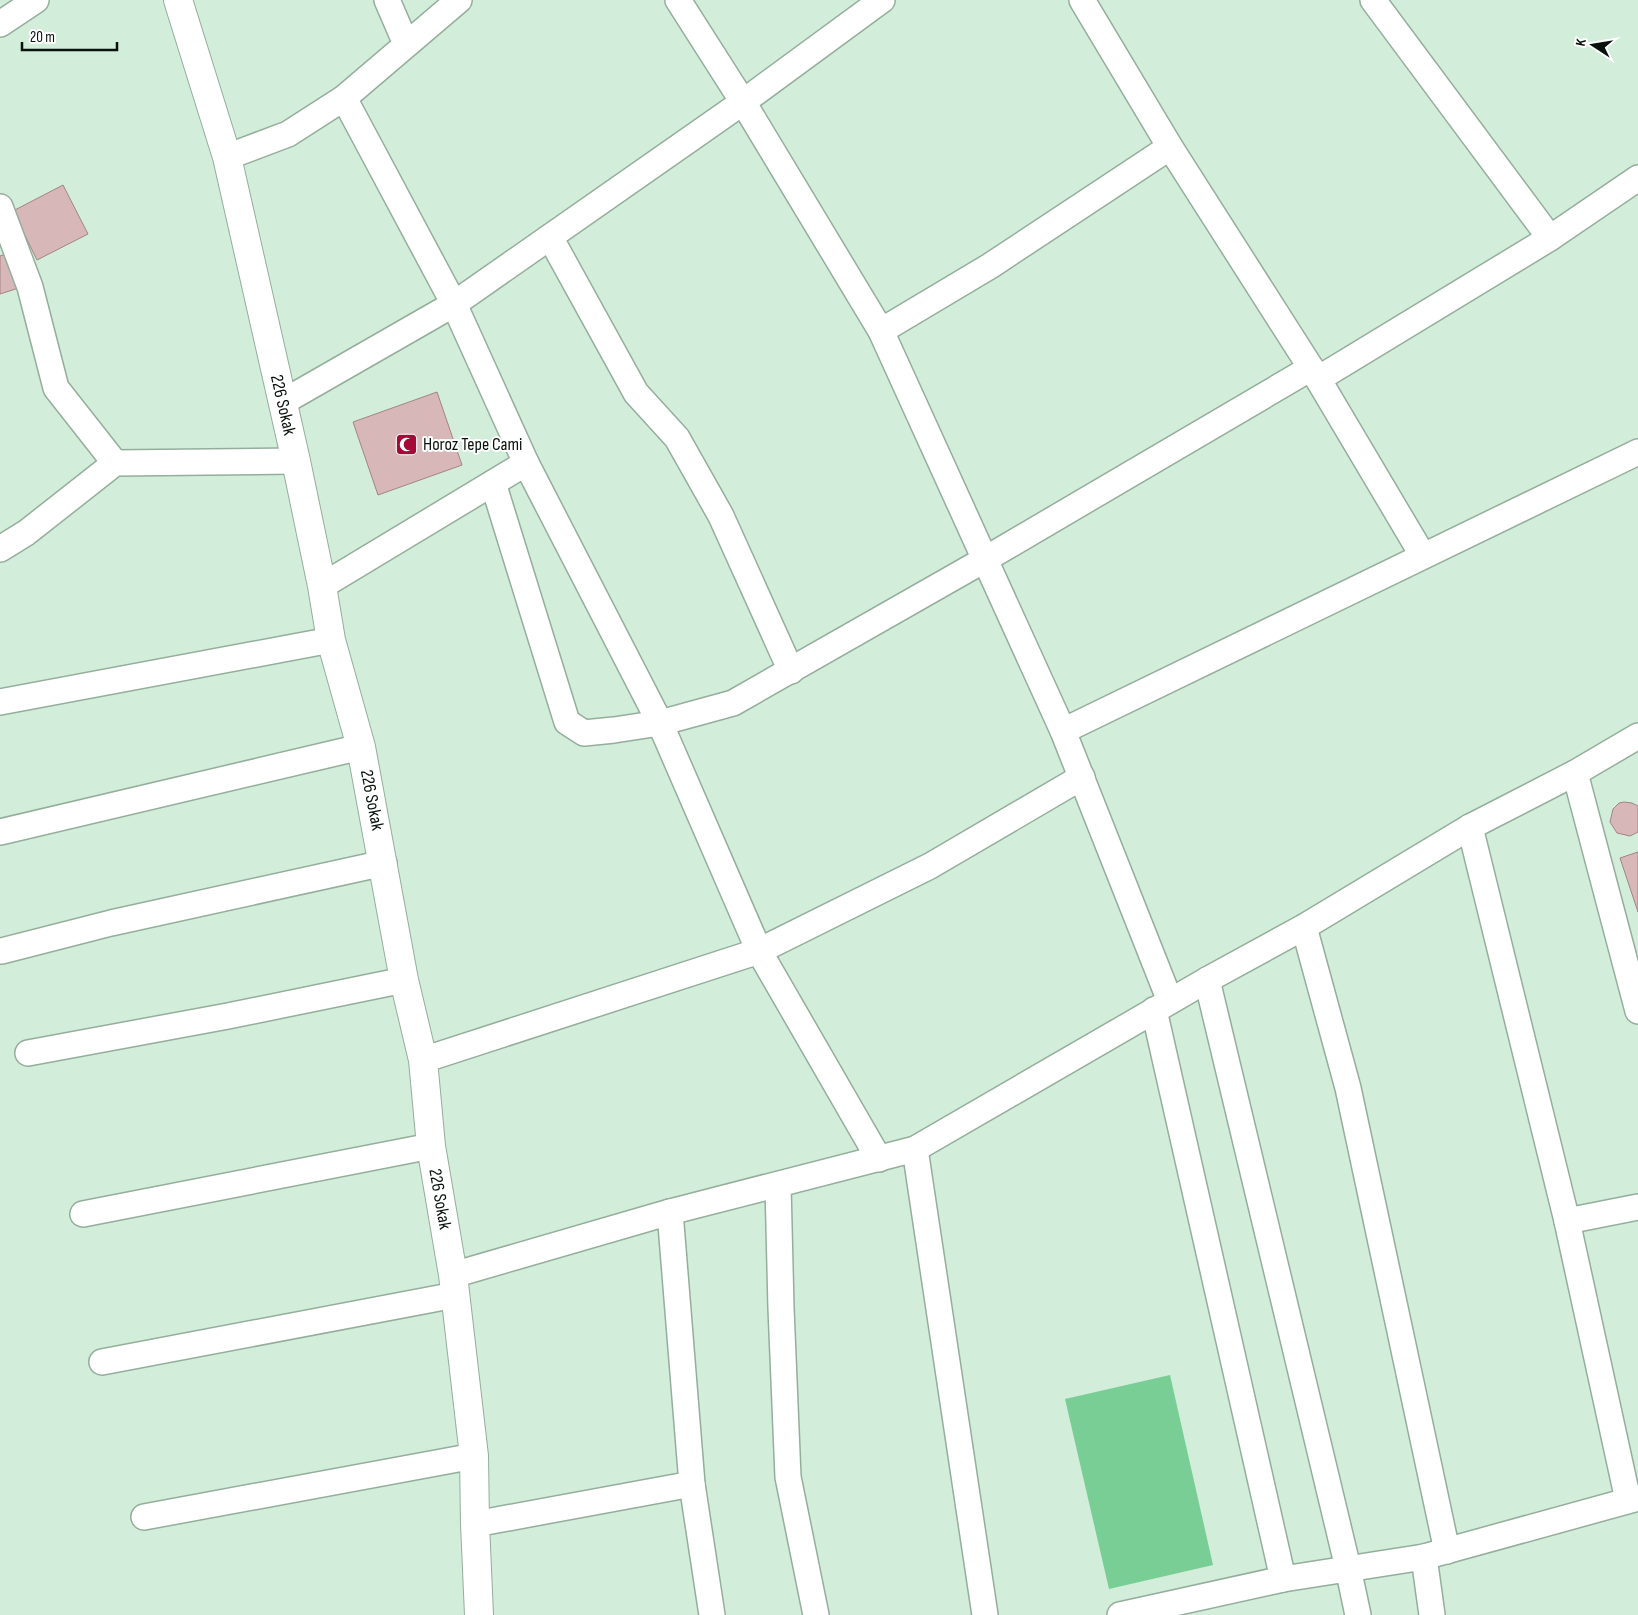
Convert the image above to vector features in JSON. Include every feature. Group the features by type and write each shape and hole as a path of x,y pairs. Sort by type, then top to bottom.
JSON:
{"street":[{"path":"0,24 36,0"},
{"name":"226 Sokak","path":"178,0 227,157 296,461 322,586 331,640 361,746 404,980 423,1060 431,1146 454,1285 474,1456 479,1615"},
{"path":"387,0 406,44"},
{"path":"227,157 288,134 344,98 459,0"},
{"path":"678,0 743,102 881,331 1063,731 1082,777 1162,1006 1283,1579"},
{"path":"283,402 454,304 743,102 882,0"},
{"path":"1082,0 1170,147 1314,373 1423,556"},
{"path":"1373,0 1550,238"},
{"path":"344,98 454,304 526,463 660,723 759,951 879,1159"},
{"path":"881,331 990,266 1170,147"},
{"path":"493,483 567,722 584,733 660,723 733,703 791,671 1550,238 1638,178"},
{"path":"0,207 30,287 56,388 115,462"},
{"path":"550,237 636,393 676,438 721,516 791,671"},
{"path":"1063,731 1638,452"},
{"path":"0,549 26,533 115,462 296,461"},
{"path":"322,586 526,463"},
{"path":"0,702 331,640"},
{"path":"102,1362 454,1285 670,1212 915,1149 1207,980 1304,927 1470,827 1575,773 1638,736"},
{"path":"0,832 361,746"},
{"path":"1575,773 1638,1010"},
{"path":"423,1060 759,951 930,866 1082,777"},
{"path":"1123,1615 1283,1579 1435,1554 1633,1499 1470,827"},
{"path":"2,951 111,923 384,863"},
{"path":"1304,927 1348,1088 1435,1554 1432,1615"},
{"path":"28,1053 228,1016 404,980"},
{"path":"1207,980 1358,1615"},
{"path":"83,1214 431,1146"},
{"path":"915,1149 985,1615"},
{"path":"778,1185 788,1477 816,1615"},
{"path":"1567,1221 1638,1207"},
{"path":"670,1212 692,1484 712,1615"},
{"path":"144,1517 474,1456"},
{"path":"475,1524 692,1484"}],"green space":[{"path":"1170,1375 1213,1565 1109,1589 1065,1399"}],"building":[{"path":"63,185 88,234 37,260 13,211"},
{"path":"14,251 25,286 0,294 0,256"},
{"name":"Horoz Tepe Cami","path":"437,392 462,465 378,495 353,422"},
{"path":"1624,802 1638,806 1638,832 1630,836 1617,833 1610,822 1613,809 1619,803"},
{"path":"1638,852 1638,912 1620,858"}],"place":[{"name":"Horoz Tepe Cami","path":"407,444"}]}
